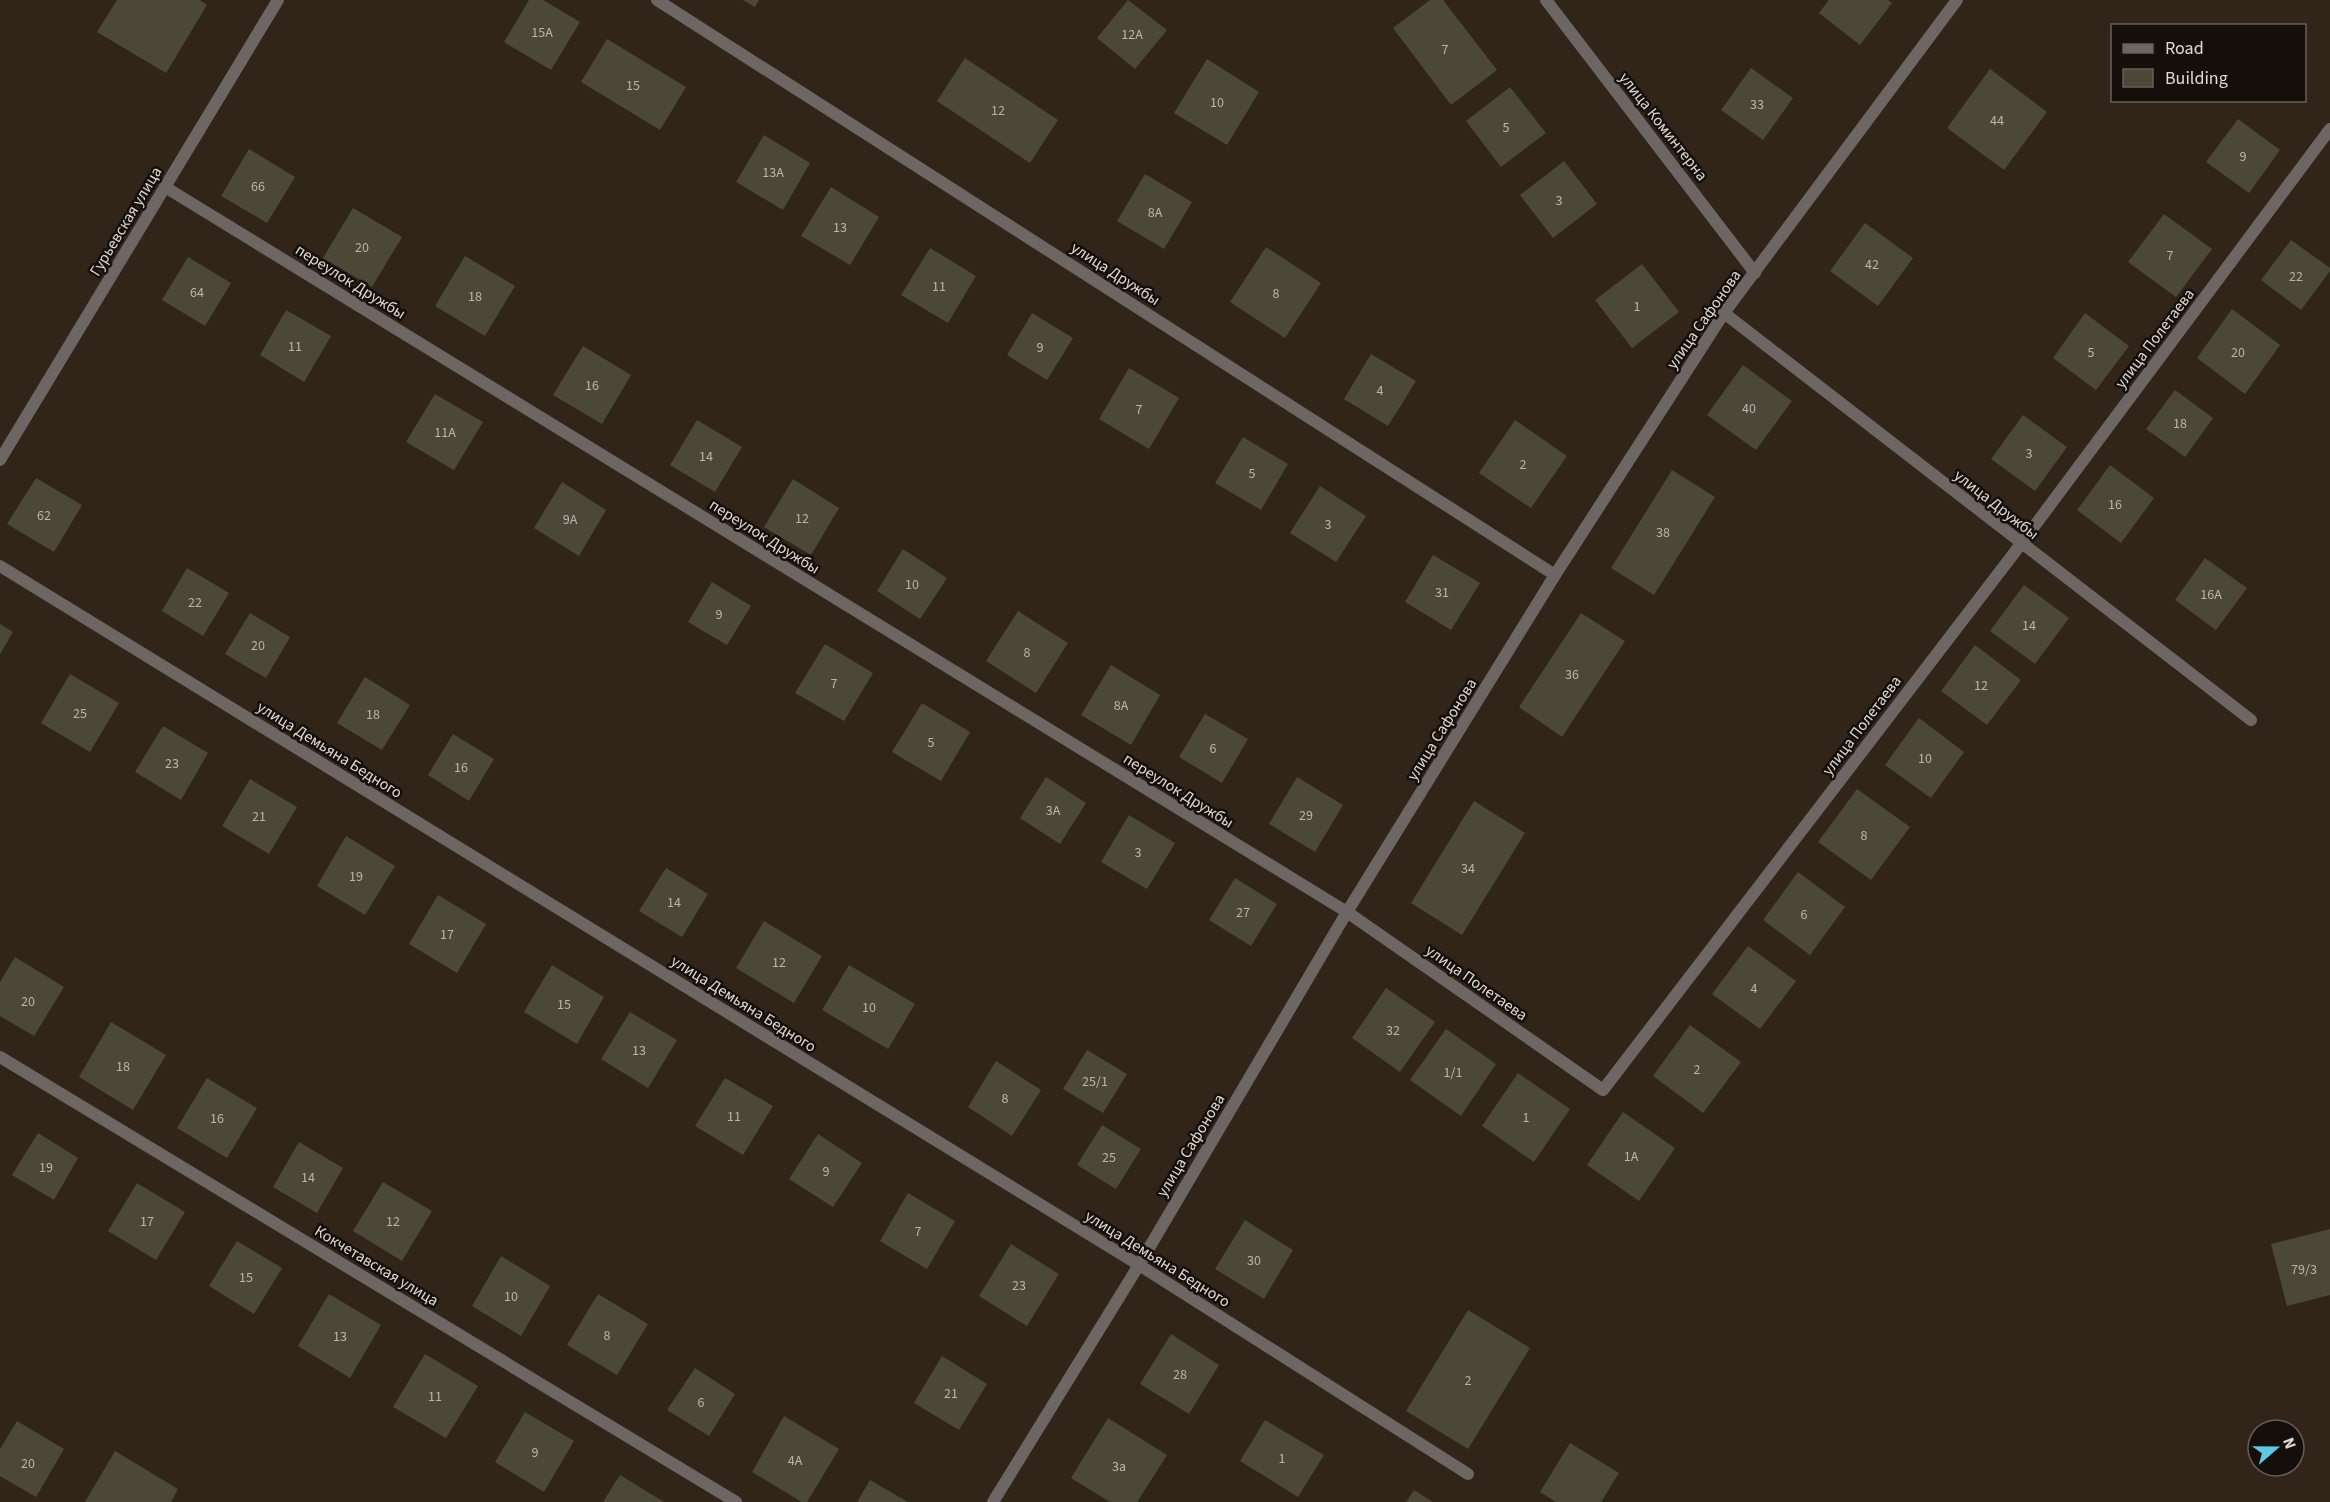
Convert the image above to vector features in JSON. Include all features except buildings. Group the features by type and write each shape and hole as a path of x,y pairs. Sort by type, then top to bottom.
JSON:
{"street":[{"name":"Гурьевская улица","path":"0,460 278,0"},
{"name":"улица Дружбы","path":"657,0 1554,575"},
{"name":"улица Коминтерна","path":"1546,0 1755,273"},
{"name":"улица Сафонова","path":"993,1502 1139,1265 1347,912 1554,575 1724,313 1957,0"},
{"name":"улица Полетаева","path":"1347,912 1603,1090 2021,544 2330,129"},
{"name":"переулок Дружбы","path":"165,187 1347,912"},
{"name":"улица Дружбы","path":"1724,313 2251,720"},
{"name":"улица Демьяна Бедного","path":"0,566 1139,1265 1468,1474"},
{"name":"Кокчетавская улица","path":"0,1057 736,1502"}]}
